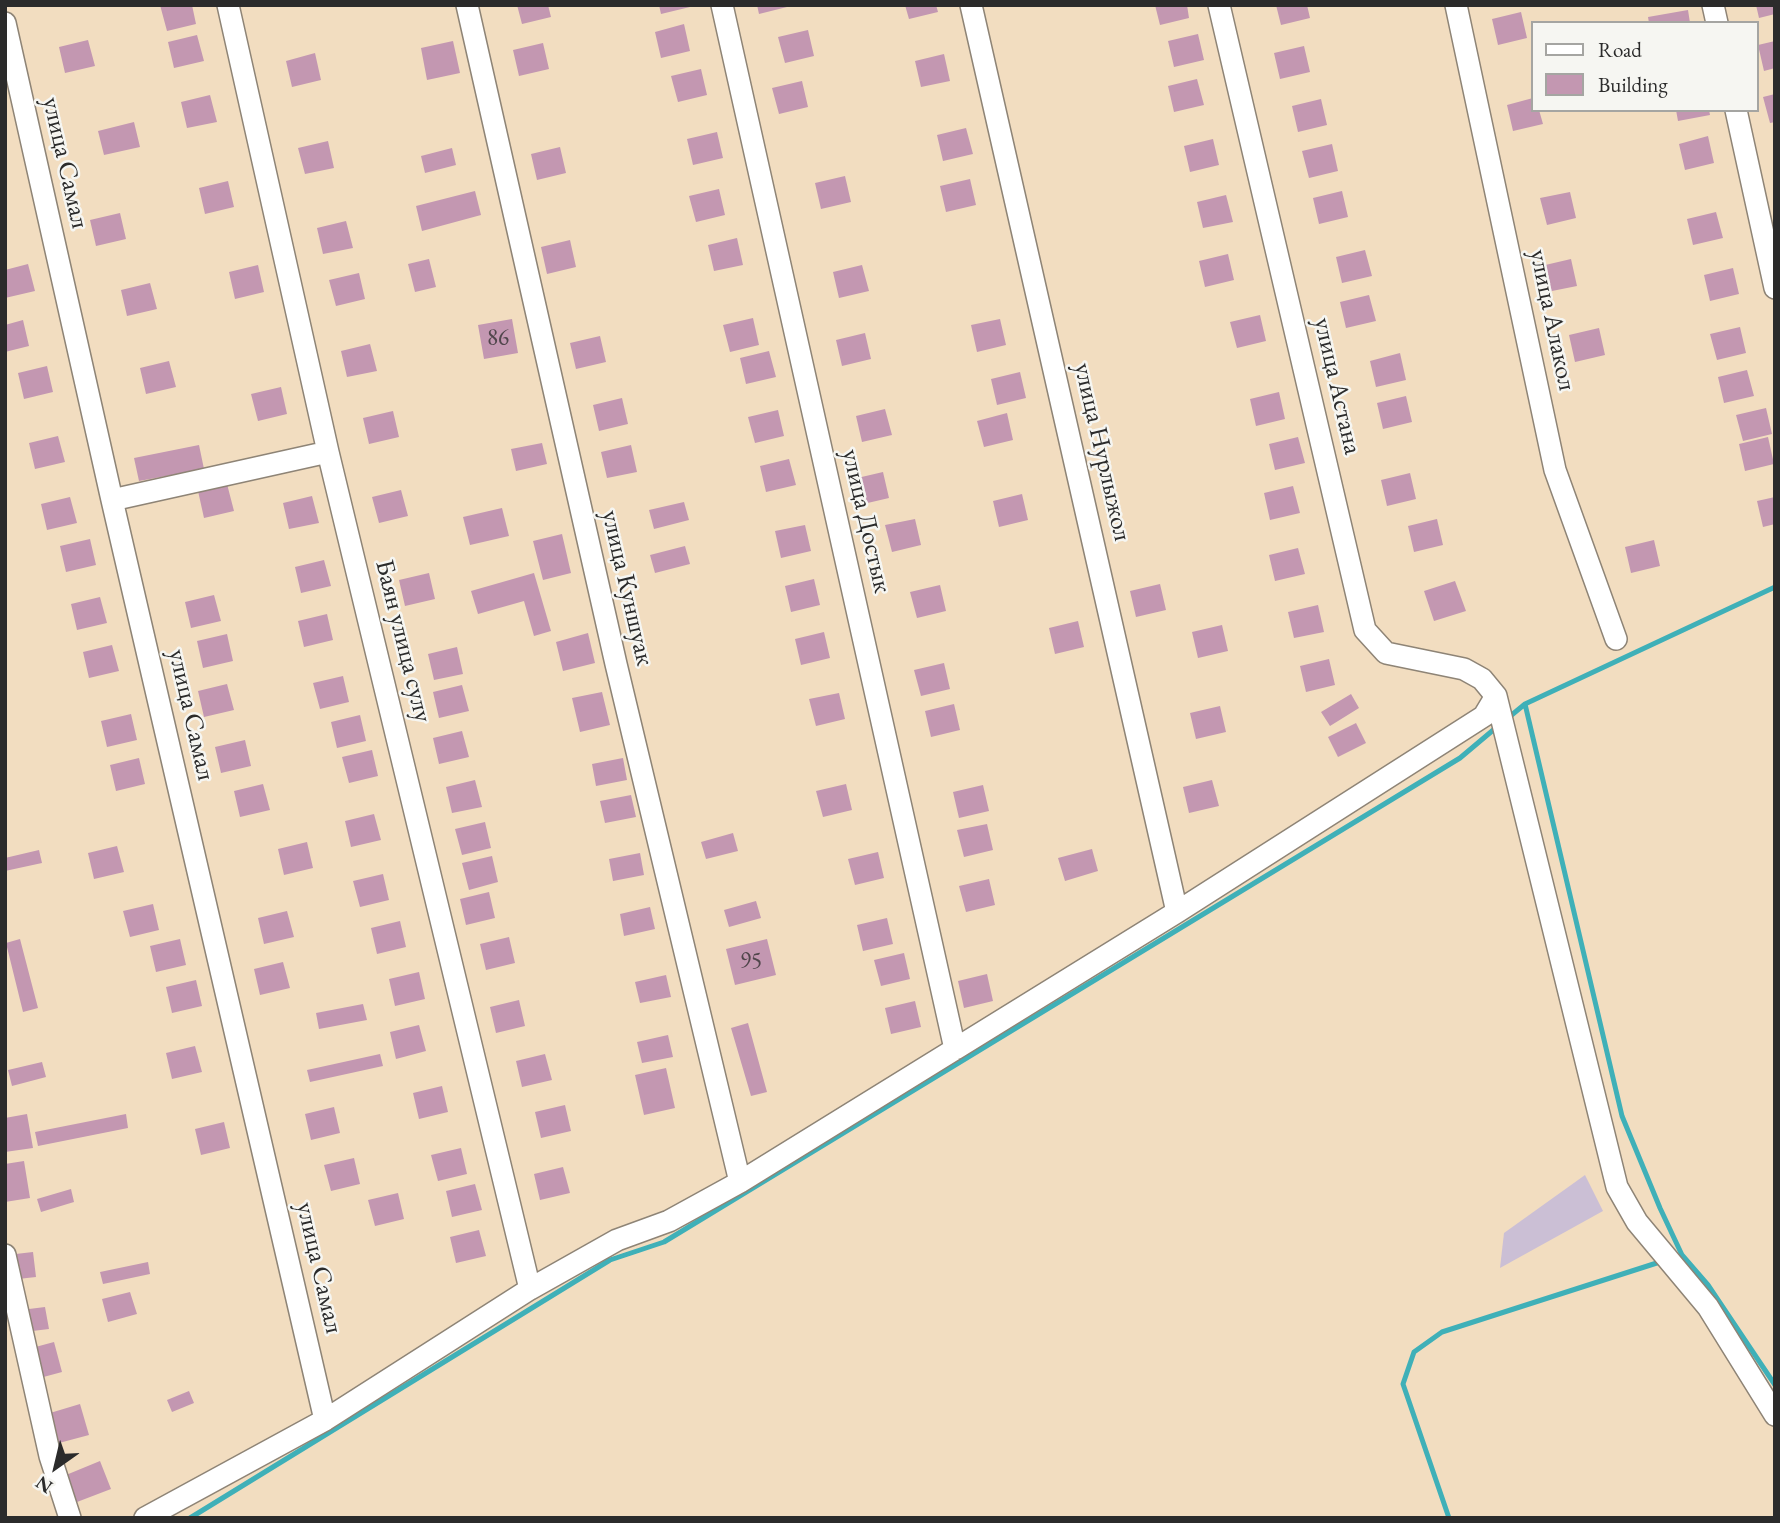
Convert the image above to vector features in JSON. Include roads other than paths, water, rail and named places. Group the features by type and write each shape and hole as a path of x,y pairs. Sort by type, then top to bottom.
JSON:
{"street":[{"name":"Баян улица сулу","path":"228,5 328,452 530,1289"},
{"name":"улица Куншуак","path":"467,5 613,651 740,1181"},
{"name":"улица Достык","path":"722,5 955,1049"},
{"name":"улица Нурлыжол","path":"971,5 1177,912"},
{"name":"улица Астана","path":"1219,5 1365,630 1386,653 1464,669 1482,679 1496,696"},
{"name":"улица Алакол","path":"1456,5 1555,470 1616,639"},
{"name":"улица Самал","path":"5,23 112,500 325,1420"},
{"path":"1736,112 1775,288"},
{"path":"112,500 328,452"},
{"path":"145,1518 325,1420 530,1289 617,1240 669,1222 740,1181 1177,912 1485,716 1496,696"},
{"path":"1496,696 1617,1186 1637,1222 1708,1307 1775,1415"},
{"path":"5,1255 50,1456 70,1518"}],"waterway":[{"path":"1508,718 1525,704 1775,587"},
{"path":"1525,704 1622,1116 1682,1255 1673,1258"},
{"path":"190,1518 610,1260 664,1242 1460,758 1498,726"},
{"path":"1682,1255 1708,1285 1775,1385"},
{"path":"1449,1518 1403,1384 1414,1352 1442,1332 1663,1261"}]}
